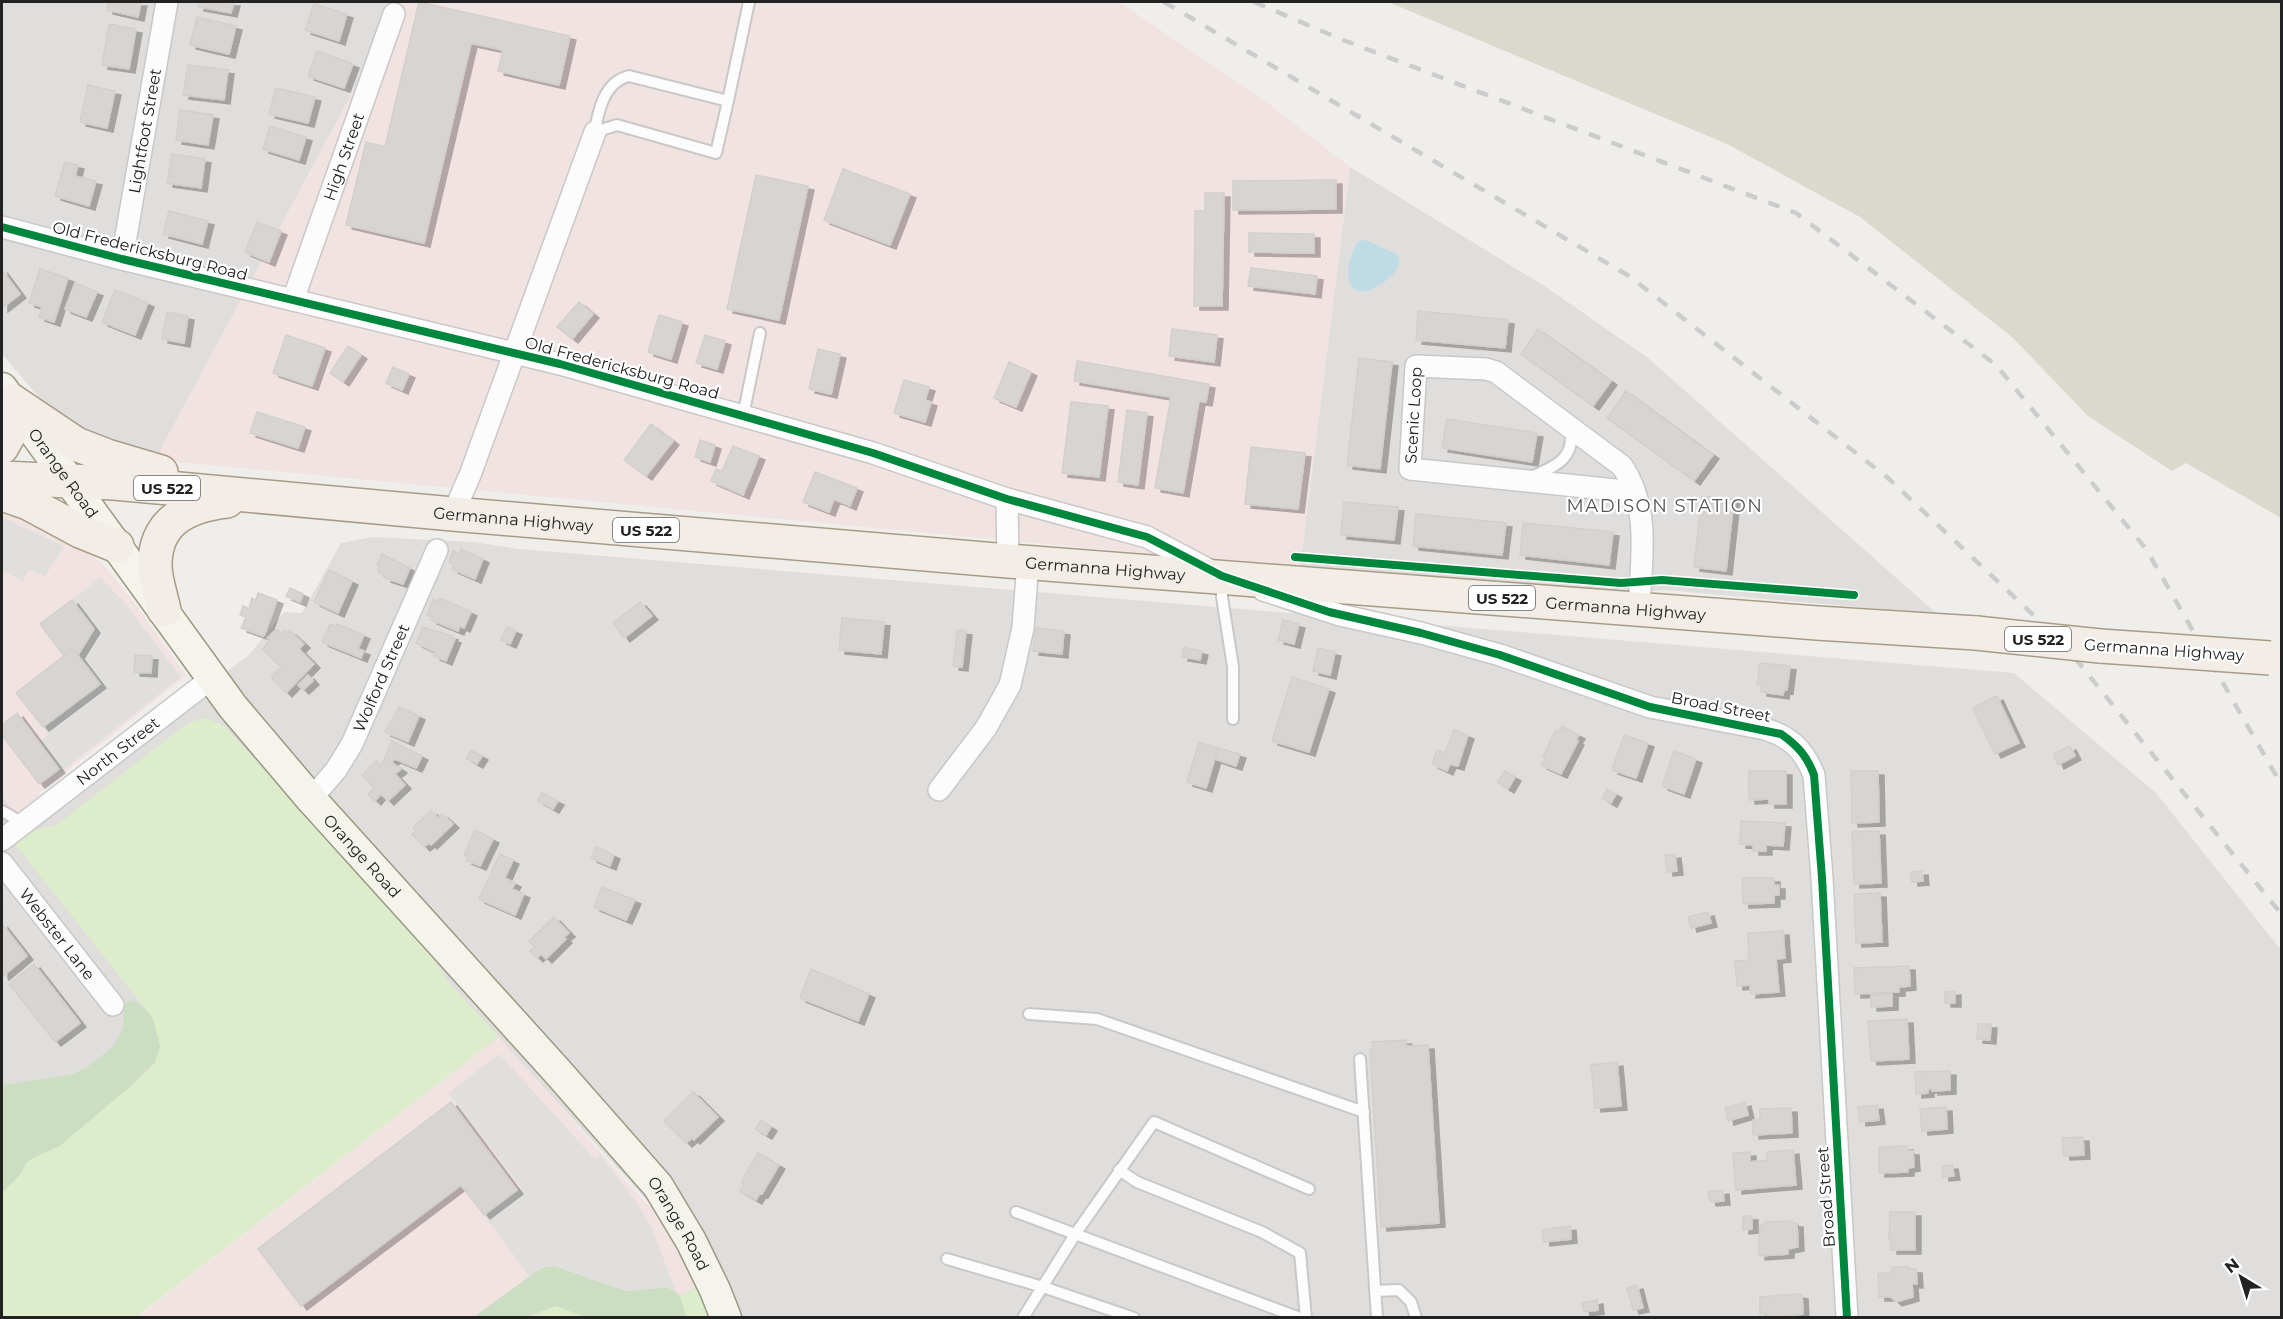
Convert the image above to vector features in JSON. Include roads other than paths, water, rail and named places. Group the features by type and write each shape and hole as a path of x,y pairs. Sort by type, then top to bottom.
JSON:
{"main road":[{"path":"2,447 12,427 7,394"},
{"path":"7,394 76,444 106,456 136,466 264,496"},
{"name":"Orange Road","path":"7,394 232,707 311,799 658,1186 691,1241 726,1317"},
{"name":"Germanna Highway","path":"2,477 264,496 1018,561 1817,623 1976,633 2100,646 2276,659"},
{"path":"2,494 28,503 80,531 117,546"},
{"path":"164,610 155,566 157,549 163,534 174,519 191,508 207,503 264,496"}],"street":[{"name":"Lightfoot Street","path":"122,259 166,2"},
{"name":"High Street","path":"294,300 394,14"},
{"path":"453,514 470,475 595,132"},
{"name":"Old Fredericksburg Road","path":"2,227 122,259 560,364 873,453 1007,499 1148,537 1221,576"},
{"name":"Scenic Loop","path":"1635,492 1410,469 1416,366 1491,370 1622,466 1635,492 1642,517 1639,609"},
{"path":"939,790 986,728 1010,685 1023,628 1018,561 1007,499"},
{"name":"Wolford Street","path":"311,799 336,770 352,744 437,550"},
{"name":"Broad Street","path":"1221,576 1340,615 1421,633 1500,656 1650,707 1765,729 1781,734 1798,746 1808,759 1814,775 1847,1317"},
{"name":"North Street","path":"22,824 212,678"},
{"path":"2,840 22,824"},
{"name":"Webster Lane","path":"2,863 113,1005"}],"lane":[{"path":"728,101 635,77 622,78 612,85 607,93 597,117 595,132 617,125 716,153 728,101 749,2"},
{"path":"743,416 760,333"},
{"path":"1523,480 1559,464 1571,445 1572,439 1568,426"},
{"path":"1221,576 1233,666 1233,719"},
{"path":"2,811 22,824"},
{"path":"1029,1014 1097,1019 1364,1112"},
{"path":"1360,1059 1377,1317"},
{"path":"1023,1317 1076,1233 1154,1122 1309,1188"},
{"path":"1119,1170 1137,1182 1262,1232 1300,1253 1306,1317"},
{"path":"1016,1212 1300,1317"},
{"path":"948,1259 1134,1317"},
{"path":"1375,1291 1398,1290 1411,1302 1416,1317"}],"water":[{"path":"1360,240 1369,241 1393,252 1397,255 1399,262 1398,267 1389,278 1366,291 1357,291 1352,287 1348,272 1352,253"}],"railway":[{"path":"1164,2 1629,276 1888,478 2062,642 2282,915"},
{"path":"1254,2 1343,40 1796,213 1996,365 2146,549 2282,786"}],"district":[{"name":"MADISON STATION","path":"1665,506"}]}
